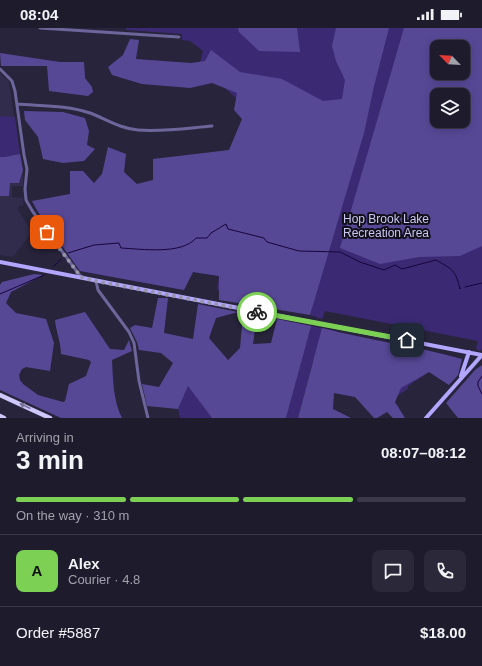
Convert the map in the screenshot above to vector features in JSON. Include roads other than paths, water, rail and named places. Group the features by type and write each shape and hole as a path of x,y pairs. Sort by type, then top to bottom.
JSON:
{"highway":[{"path":"0,395 50,418"},
{"path":"0,416 4,418"}],"main road":[{"path":"0,262 482,355 426,418"},
{"path":"459,380 466,364 469,352"}],"street":[{"path":"40,28 179,37"},
{"path":"121,28 123,33"},
{"path":"0,69 14,85 27,169 26,196 29,207 81,277"},
{"path":"17,104 71,108 89,113 123,127 138,130 162,130 212,126"},
{"path":"96,281 98,290 129,332 134,343 138,381 148,418"}],"waterway":[{"path":"68,253 94,245 119,243 121,248 150,250 171,249 181,247 190,243 196,238 207,238 211,233 226,224 228,229 264,238 267,242 299,251 340,252 360,262 384,270 395,265 402,269 436,260 455,274 460,289 461,288"},
{"path":"53,267 61,259"},
{"path":"0,294 44,275"},
{"path":"465,287 482,283"},
{"path":"482,376 478,382 478,386 482,394"}],"park label":[{"name":"Hop Brook Lake Recreation Area","path":"386,226"}]}
